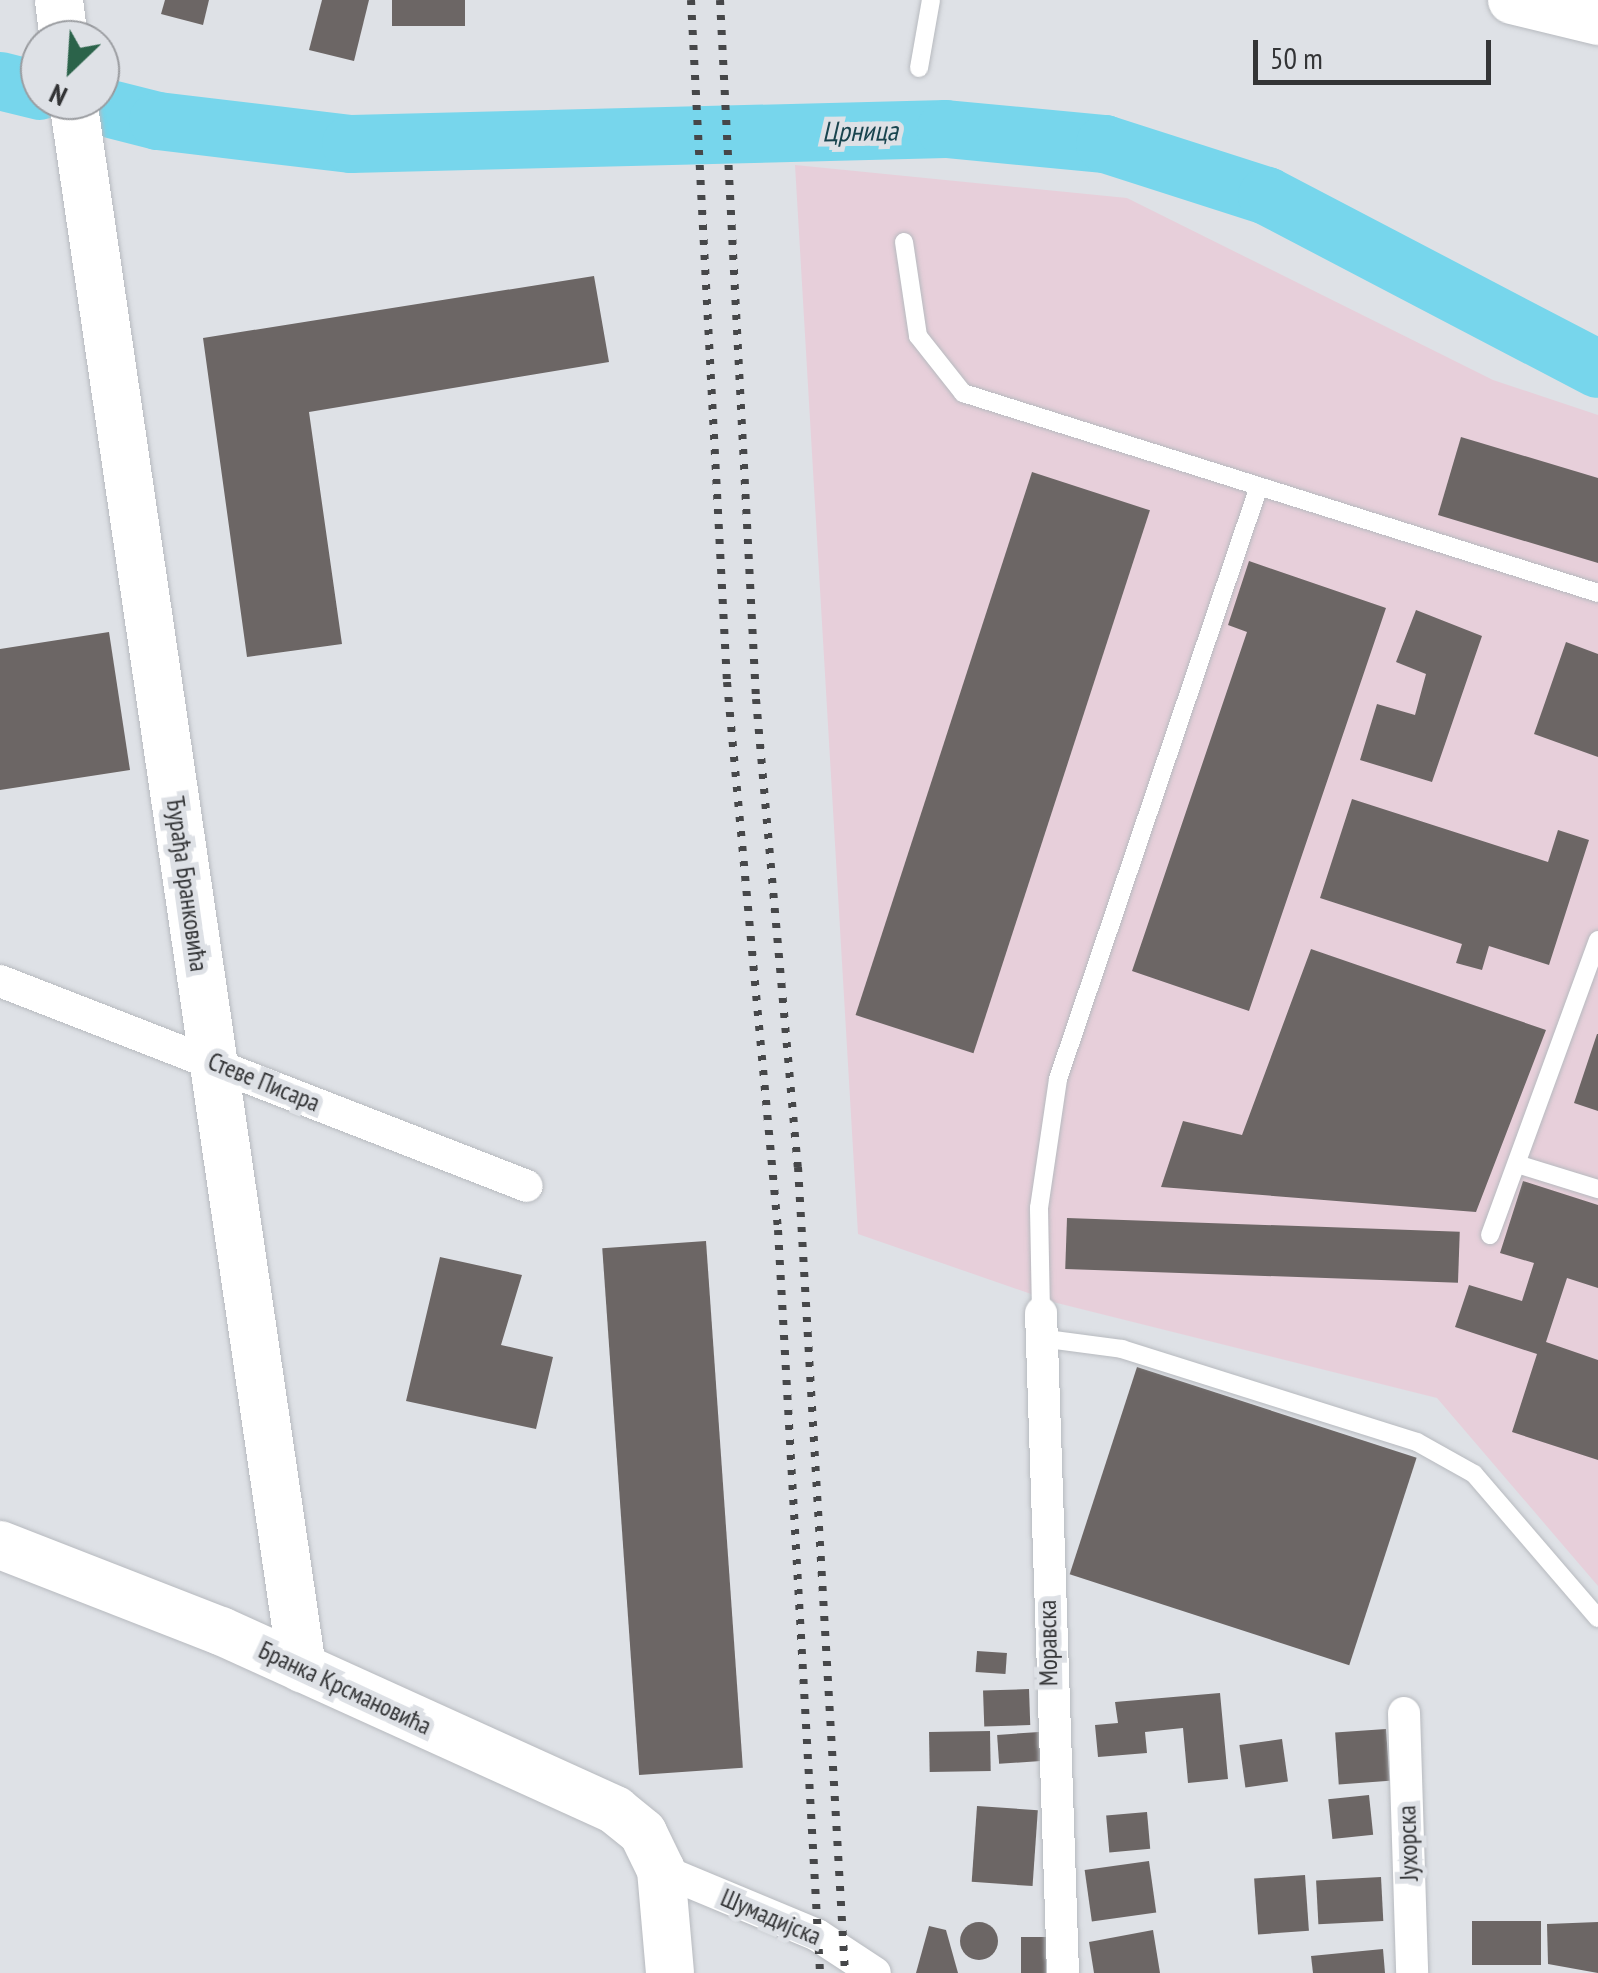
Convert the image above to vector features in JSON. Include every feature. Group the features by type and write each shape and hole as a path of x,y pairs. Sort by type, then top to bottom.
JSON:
{"main road":[{"path":"1512,0 1598,21"},
{"name":"Ђурађа Бранковића","path":"76,120 302,1668"},
{"name":"Бранка Крсмановића","path":"0,1545 302,1668 616,1810 643,1833 662,1870"},
{"path":"662,1870 670,1973"}],"street":[{"name":"Стеве Писара","path":"0,981 527,1186"},
{"name":"Моравска","path":"1041,1326 1063,1973"},
{"name":"Јухорска","path":"1404,1713 1412,1973"},
{"name":"Шумадијска","path":"662,1870 818,1936 875,1973"}],"lane":[{"path":"919,68 931,0"},
{"path":"904,242 918,336 964,394 1598,593"},
{"path":"1258,489 1058,1079 1039,1208 1041,1326 1417,1442 1474,1474 1598,1618"},
{"path":"1490,1235 1598,940"},
{"path":"1517,1164 1598,1189"}],"shaded area":[{"path":"795,165 1127,198 1493,380 1598,415 1598,1586 1437,1398 1057,1303 858,1234"}],"building":[{"path":"165,0 209,0 203,25 161,14"},
{"path":"322,0 369,0 354,61 309,50"},
{"path":"392,0 465,0 465,26 392,26"},
{"path":"594,276 609,362 309,412 342,644 247,657 203,338"},
{"path":"1461,437 1598,478 1598,563 1438,515"},
{"path":"1032,472 1150,510 973,1053 856,1015"},
{"path":"1249,561 1386,608 1249,1011 1132,971 1247,632 1228,625"},
{"path":"1416,610 1482,636 1432,782 1360,760 1377,704 1415,715 1426,674 1396,662"},
{"path":"109,632 130,770 0,790 0,649"},
{"path":"1566,642 1598,654 1598,757 1534,734"},
{"path":"1352,799 1548,862 1558,830 1589,840 1549,965 1489,946 1482,970 1456,963 1462,944 1320,898"},
{"path":"1311,949 1546,1030 1476,1212 1161,1187 1183,1121 1242,1135"},
{"path":"1598,1034 1598,1111 1574,1103"},
{"path":"1523,1181 1598,1205 1598,1288 1567,1278 1546,1342 1598,1360 1598,1460 1512,1432 1537,1354 1455,1327 1469,1285 1522,1301 1534,1263 1500,1253"},
{"path":"1067,1218 1460,1232 1458,1283 1065,1269"},
{"path":"706,1241 743,1768 639,1775 602,1248"},
{"path":"440,1257 522,1275 501,1345 553,1357 536,1429 406,1401"},
{"path":"1137,1367 1417,1458 1349,1665 1070,1574"},
{"path":"977,1651 1007,1653 1005,1674 976,1672"},
{"path":"1029,1689 1030,1725 984,1727 983,1691"},
{"path":"1220,1693 1228,1779 1188,1783 1183,1728 1145,1732 1147,1753 1098,1757 1095,1725 1118,1723 1115,1702"},
{"path":"1386,1729 1390,1781 1339,1784 1335,1733"},
{"path":"990,1731 991,1771 930,1772 929,1732"},
{"path":"1039,1732 1041,1761 999,1764 997,1735"},
{"path":"1282,1739 1288,1782 1245,1788 1239,1745"},
{"path":"1369,1795 1373,1835 1332,1839 1328,1799"},
{"path":"977,1806 1038,1810 1033,1886 972,1882"},
{"path":"1147,1812 1150,1849 1109,1852 1106,1816"},
{"path":"1149,1861 1156,1912 1092,1922 1085,1870"},
{"path":"1305,1875 1309,1931 1258,1934 1254,1879"},
{"path":"1381,1877 1383,1921 1318,1924 1316,1880"},
{"path":"1472,1921 1541,1921 1541,1965 1472,1965"},
{"path":"979,1922 993,1927 998,1941 993,1955 979,1960 965,1955 960,1941 965,1927"},
{"path":"1598,1922 1598,1973 1548,1964 1547,1924"},
{"path":"929,1926 946,1930 958,1973 916,1973"},
{"path":"1153,1930 1160,1973 1094,1973 1089,1942"},
{"path":"1021,1937 1046,1937 1046,1973 1021,1973"},
{"path":"1383,1949 1385,1973 1313,1973 1311,1956"}],"waterway":[{"name":"Црница","path":"0,81 20,86"},
{"name":"Црница","path":"120,111 158,121 351,144 946,129 1105,144 1267,196 1598,369"}],"railway":[{"path":"691,0 727,682 778,1230 820,1973"},
{"path":"720,0 756,699 798,1167 845,1973"}]}
